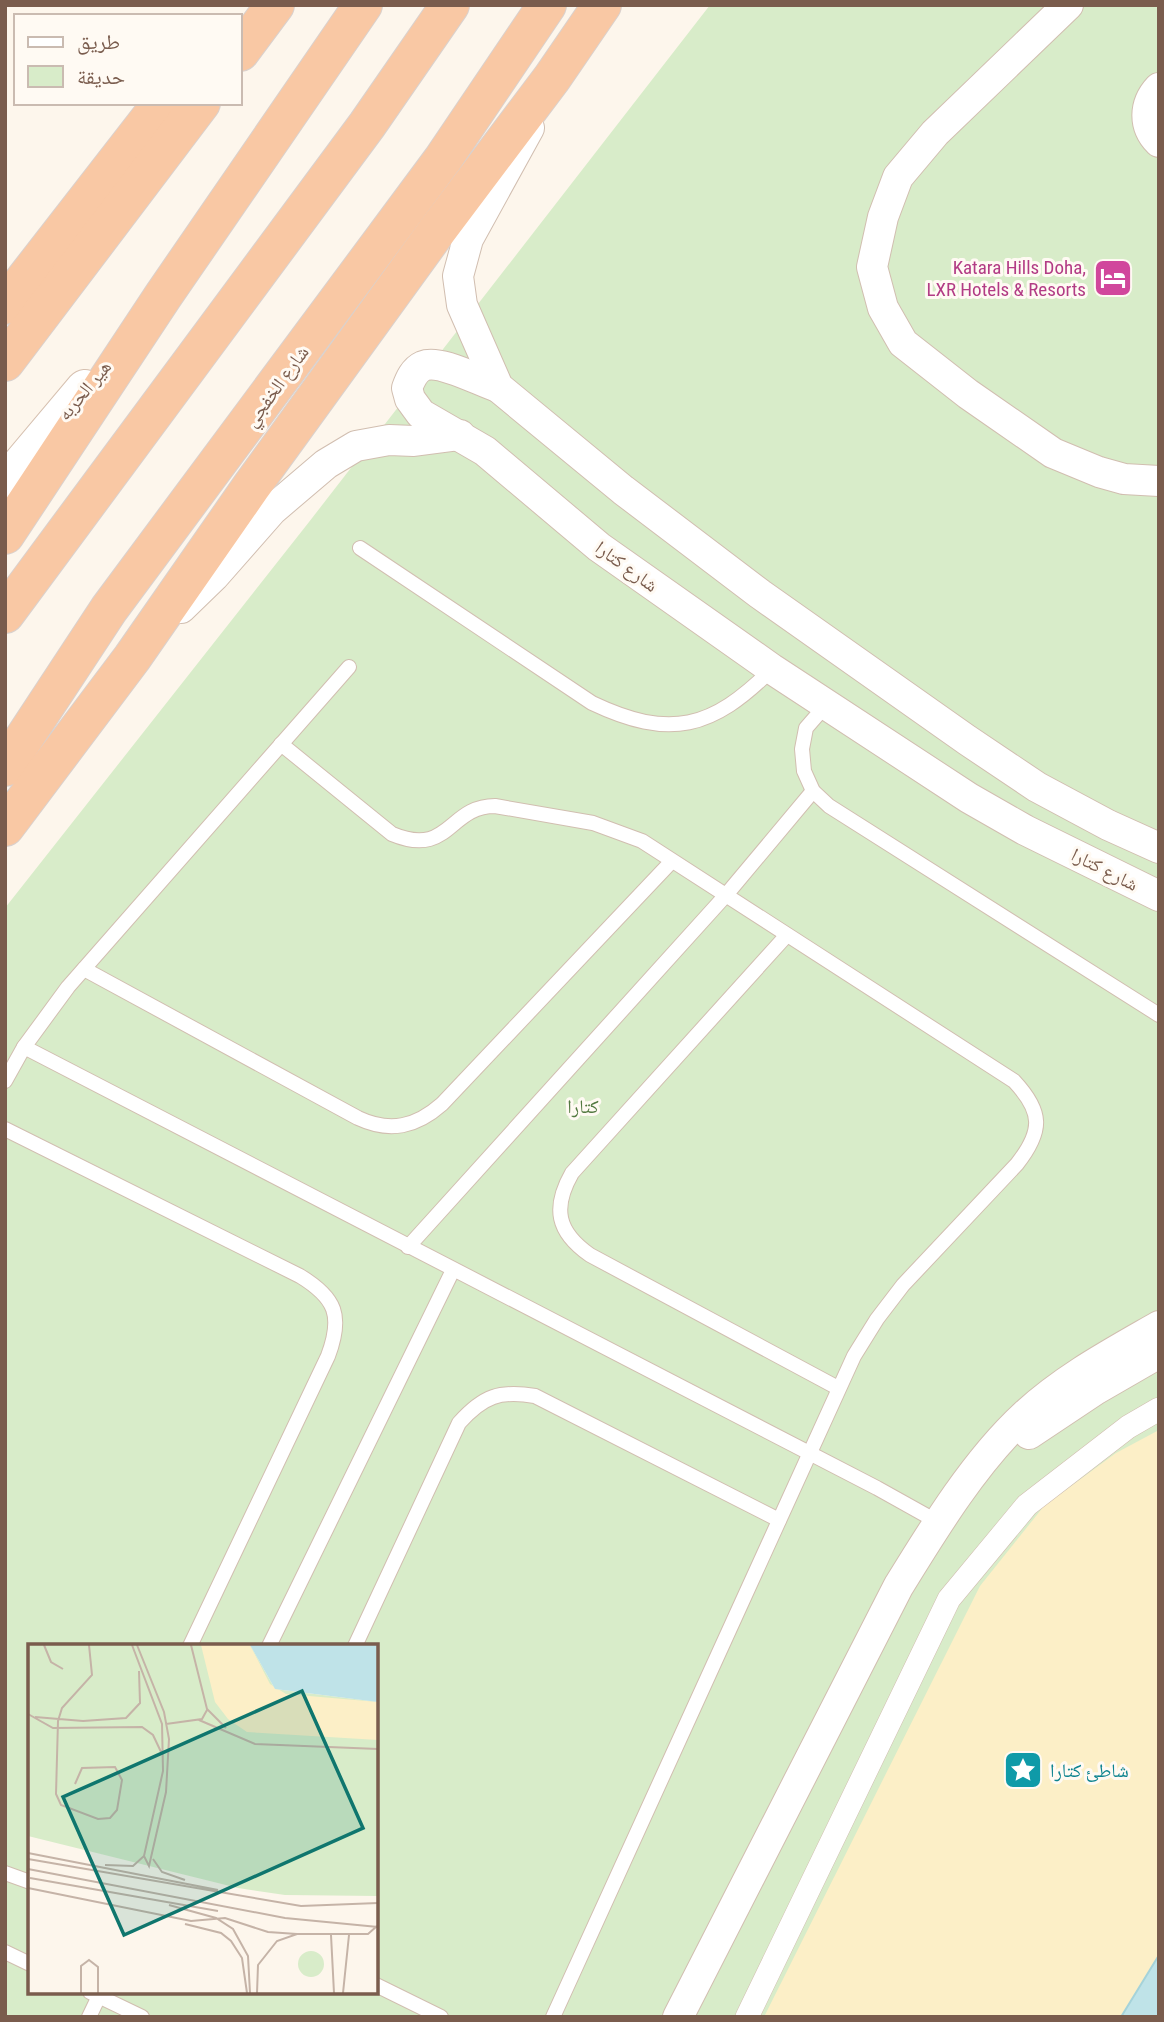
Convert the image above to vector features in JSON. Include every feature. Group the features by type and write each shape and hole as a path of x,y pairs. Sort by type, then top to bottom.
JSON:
{"highway":[{"path":"242,49 275,5"},
{"path":"5,535 163,296 363,5"},
{"path":"5,614 367,125 450,5"},
{"name":"شارع الخفجي","path":"5,766 109,609 443,159 547,5"},
{"path":"5,827 132,658 251,486 552,78 602,5"},
{"path":"5,305 160,105"},
{"path":"5,362 199,105"}],"main road":[{"name":"هير الحربه","path":"5,484 163,296"}],"street":[{"path":"1068,5 935,133 898,177 883,217 872,267 883,308 903,343 968,394 1053,453 1124,479 1159,481"},
{"path":"552,78 522,145 468,239 458,276 462,305 498,387 623,490 791,616 1037,787 1150,840"},
{"path":"1159,88 1149,102 1146,115 1149,128 1159,142"},
{"name":"شارع كتارا","path":"498,387 438,364 422,366 412,375 407,388 410,399 421,414 485,451 599,547 772,669 969,798 1025,830 1159,896"},
{"path":"132,658 214,576 272,510 326,464 356,446 389,440 414,441 460,435"},
{"path":"678,2017 898,1587 938,1522 998,1441 1051,1393 1096,1362 1159,1326"},
{"path":"979,1468 1072,1405 1138,1363 1159,1353"},
{"path":"747,2017 949,1598 1027,1504 1128,1427 1159,1409"}],"lane":[{"path":"360,548 592,703 634,720 677,724 699,720 732,705 772,669"},
{"path":"5,1082 48,1011 349,667"},
{"path":"826,705 806,728 802,749 804,771 813,791 829,806 1159,1015"},
{"path":"281,744 392,834 409,841 427,841 443,834 468,812 481,806 495,806 593,823 642,841 1014,1081 1030,1098 1037,1122 1032,1145 903,1285 854,1356 554,2017"},
{"path":"408,1247 726,895 813,791"},
{"path":"84,969 365,1121 387,1127 401,1127 429,1115 442,1104 672,861"},
{"path":"786,935 572,1173 562,1190 559,1209 564,1228 574,1244 590,1255 838,1388"},
{"path":"24,1047 938,1522"},
{"path":"5,1129 300,1276 321,1289 334,1309 337,1333 328,1356 191,1644"},
{"path":"270,1644 453,1270"},
{"path":"356,1644 459,1423 474,1407 493,1396 514,1392 535,1396 779,1520"},
{"path":"5,1873 28,1881"},
{"path":"5,1952 28,1963"},
{"path":"378,1986 441,2017"},
{"path":"89,2017 97,1994 142,2017"}],"green space":[{"name":"كتارا","path":"710,5 1159,5 1159,1955 1121,2017 5,2017 5,908"}],"sand":[{"name":"شاطئ كتارا","path":"1159,1430 1159,1955 1121,2017 764,2017 980,1586 1044,1506 1116,1453"}],"water":[{"path":"1159,1955 1159,2017 1121,2017"}],"place":[{"name":"Katara Hills Doha, LXR Hotels & Resorts","path":"1113,278"},
{"name":"شاطئ كتارا","path":"1023,1770"}]}
